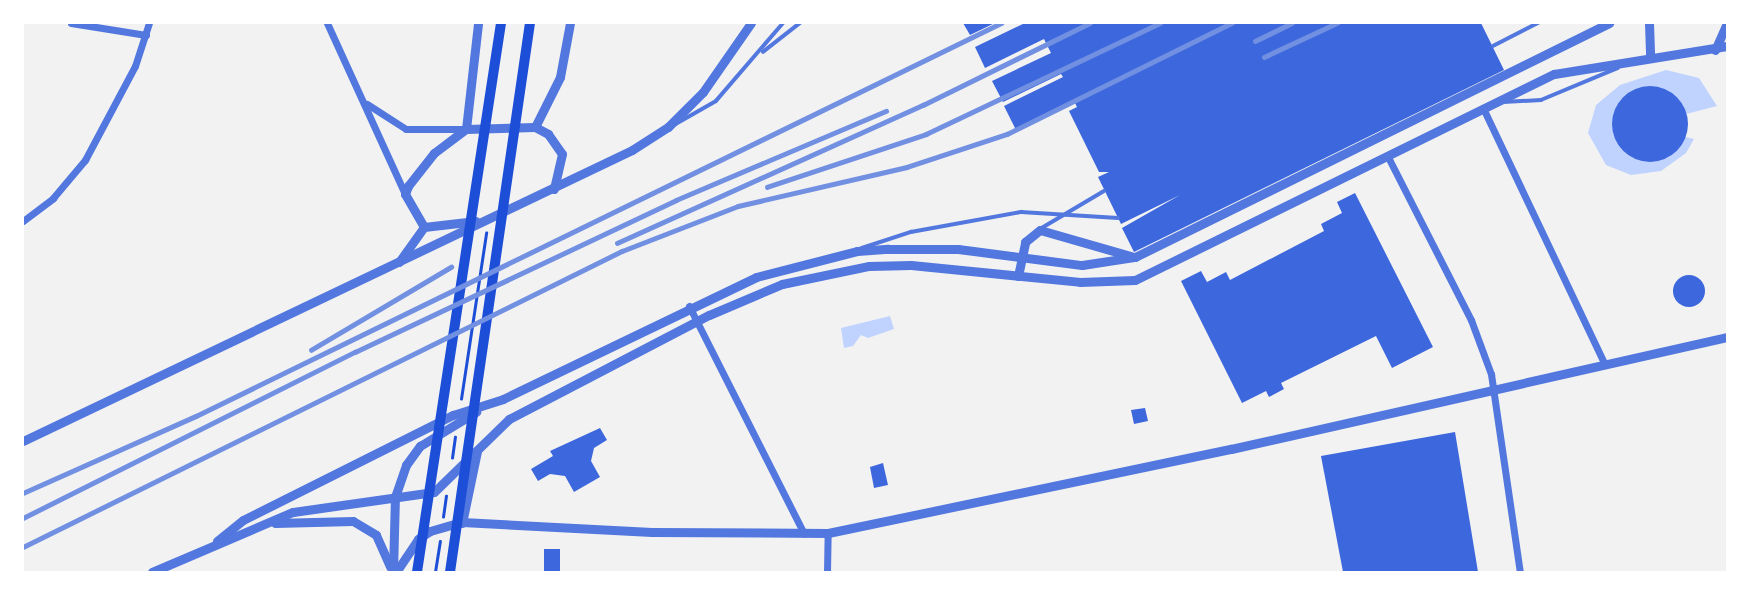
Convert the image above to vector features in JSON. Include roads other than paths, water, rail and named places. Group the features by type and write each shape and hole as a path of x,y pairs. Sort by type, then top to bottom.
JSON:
{"main road":[{"path":"417,572 502,23"},
{"path":"452,572 530,23"}],"street":[{"path":"71,23 146,35"},
{"path":"23,221 53,198 85,160 122,94 149,23"},
{"path":"327,23 405,194 424,227"},
{"path":"405,194 434,153 466,129 478,23"},
{"path":"535,127 560,77 570,23"},
{"path":"23,441 398,263 487,224 668,127 703,92 751,23"},
{"path":"394,572 395,497 412,453 450,426 689,306 756,277 857,251 958,249 1022,255 1082,265 1135,257 1609,23"},
{"path":"1649,23 1650,56"},
{"path":"1715,50 1727,23"},
{"path":"152,572 216,542 314,507 395,497 416,498 434,492 509,419 697,321 782,284 869,266 911,265 1080,282 1135,280 1558,73 1650,56 1715,50 1727,46"},
{"path":"364,101 406,129 535,127 548,134 562,155 554,189"},
{"path":"1483,108 1605,365"},
{"path":"1388,157 1471,320 1494,388 1520,572"},
{"path":"424,227 487,224"},
{"path":"398,263 424,227"},
{"path":"1018,276 1025,242 1035,232 1135,257"},
{"path":"689,306 804,534"},
{"path":"394,572 418,539 429,531 462,522 828,533 1231,449 1727,337"},
{"path":"216,542 256,514 453,415 503,399"},
{"path":"452,572 477,450"},
{"path":"266,523 353,522 376,535 394,572"},
{"path":"827,572 828,533"}],"lane":[{"path":"668,127 716,101 759,55 783,23"},
{"path":"759,55 800,23"},
{"path":"1493,46 1538,23"},
{"path":"1497,101 1523,104 1541,100 1634,60"},
{"path":"1035,232 1104,191"},
{"path":"857,251 880,239 1021,212 1118,218"}],"water":[{"path":"1666,70 1699,78 1717,106 1686,114 1666,90 1636,89 1620,101 1613,124 1615,137 1629,155 1656,161 1669,157 1686,137 1694,139 1686,153 1661,171 1631,175 1606,165 1588,133 1596,105 1620,85"},
{"path":"890,316 894,329 868,338 861,335 853,346 844,348 841,328"}],"railway":[{"path":"23,493 196,416 1001,23"},
{"path":"617,243 923,105 1090,23"},
{"path":"767,187 926,134 1160,23"},
{"path":"23,547 622,251 738,206 907,167 1007,134 1232,23"},
{"path":"1255,41 1292,23"},
{"path":"1264,57 1337,23"},
{"path":"23,518 355,352 676,200 886,111"},
{"path":"311,350 451,267"}]}
